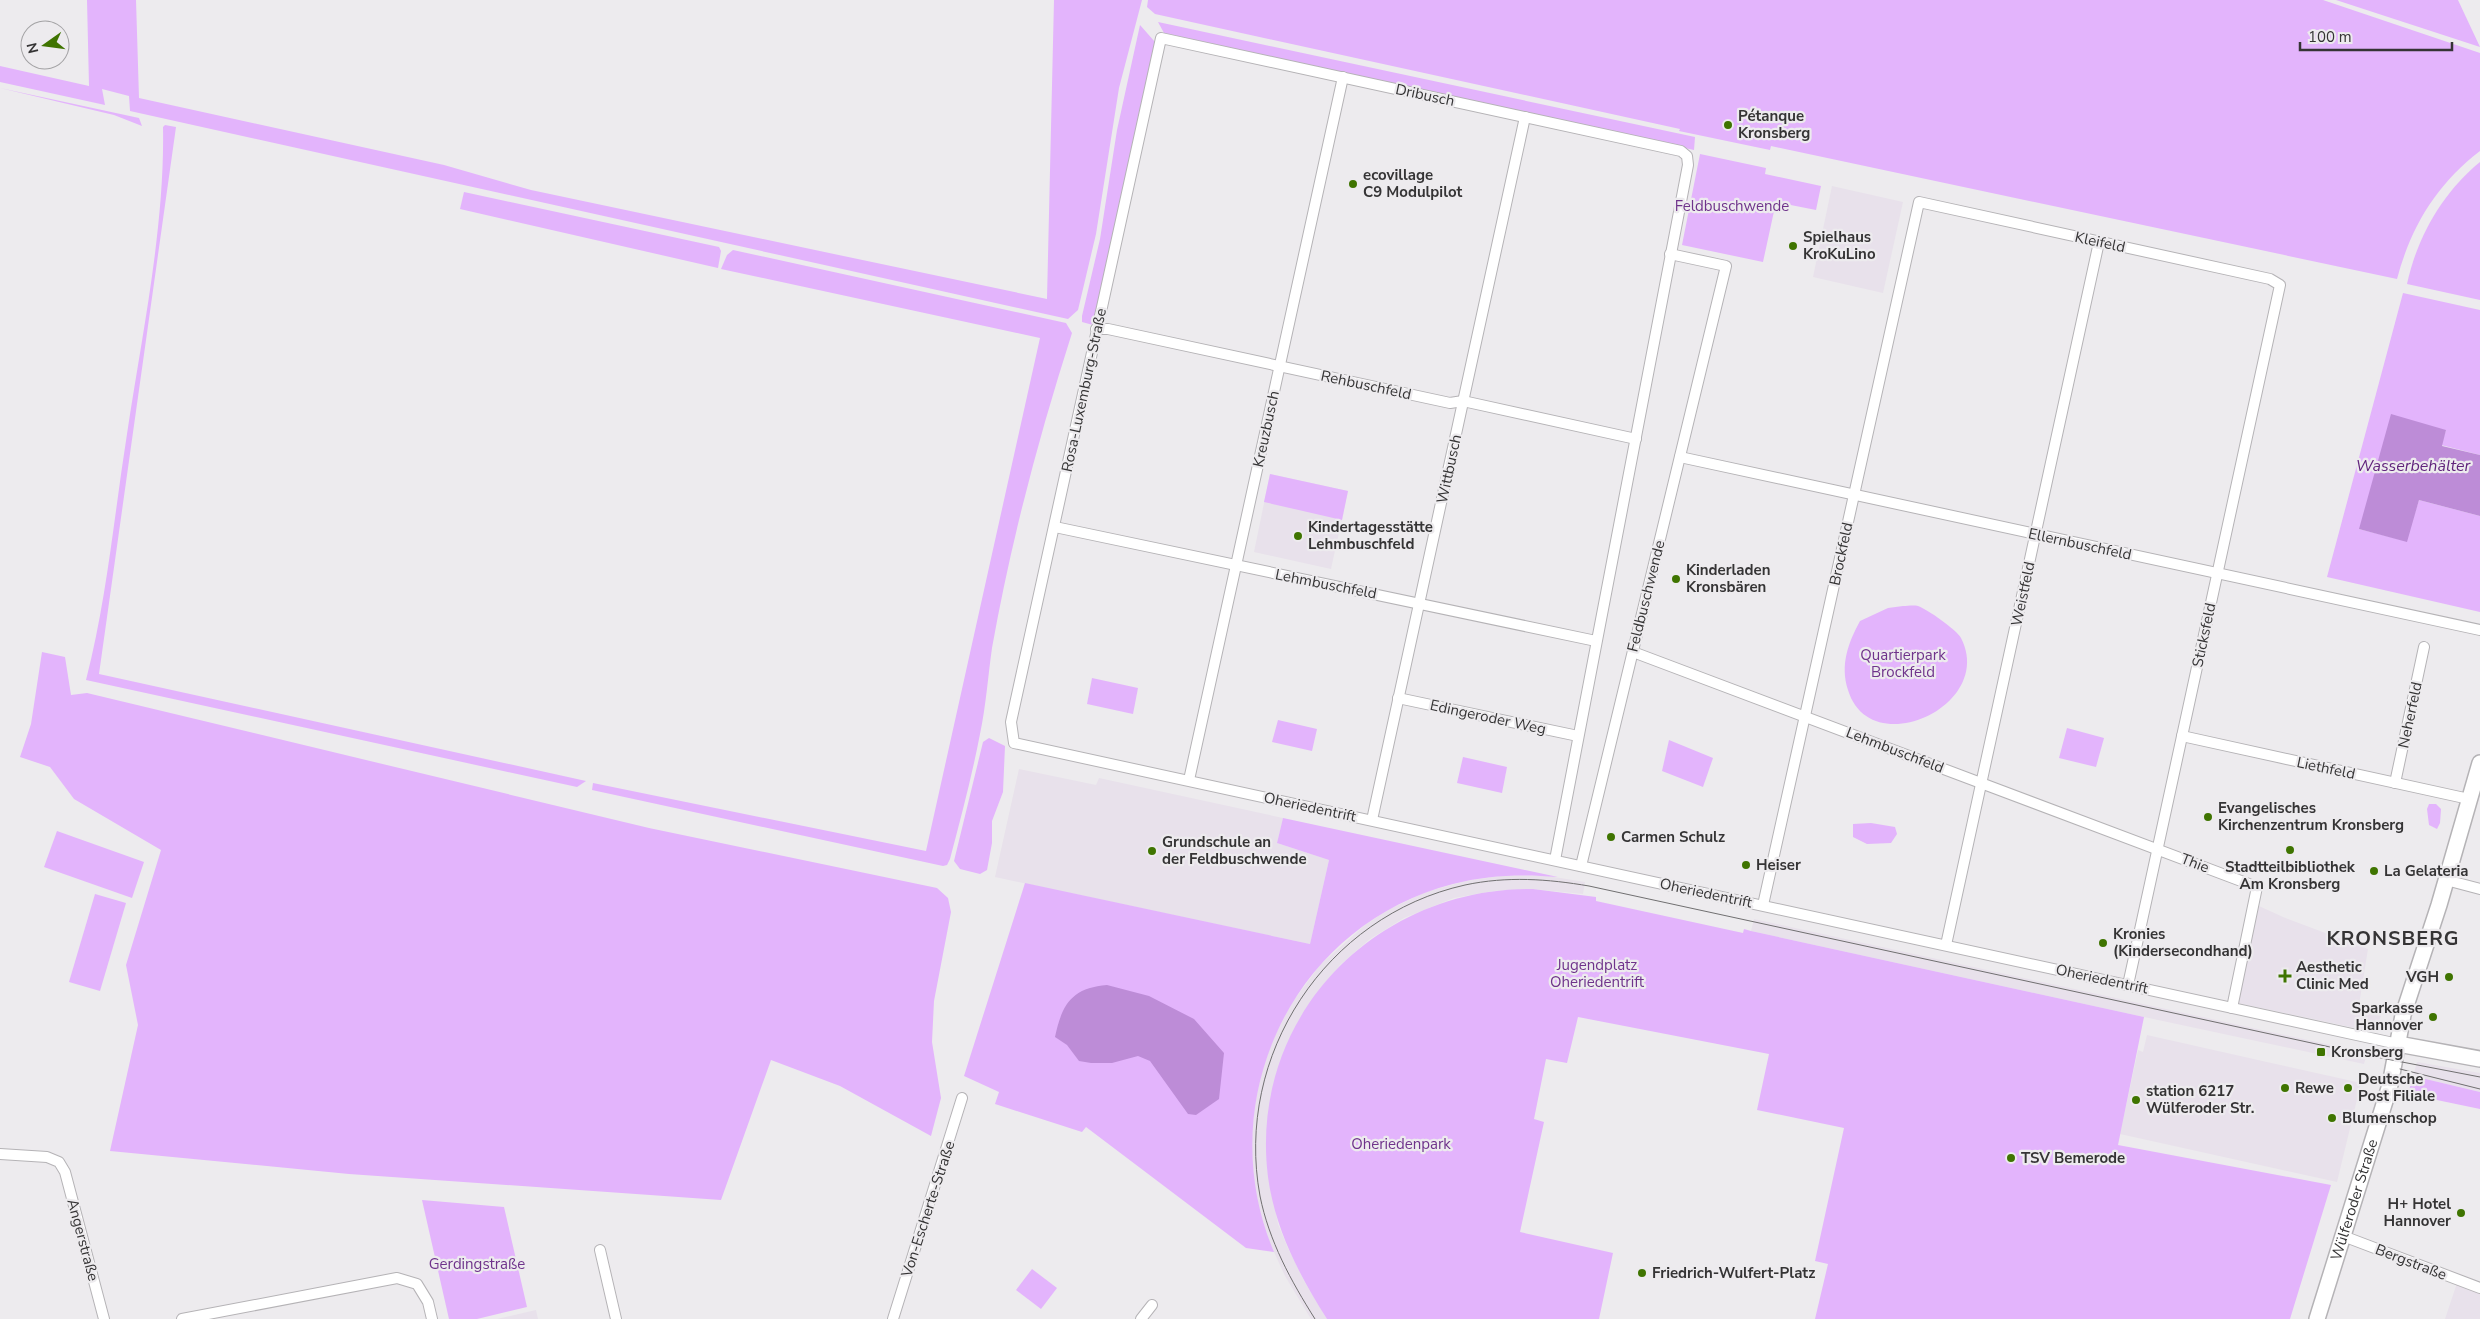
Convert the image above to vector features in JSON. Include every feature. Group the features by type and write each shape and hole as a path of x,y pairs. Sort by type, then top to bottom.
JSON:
{"main road":[{"name":"Wülferoder Straße","path":"2317,1319 2390,1085 2403,1015 2446,880 2480,763"},
{"path":"2398,1044 2480,1059"}],"street":[{"name":"Dribusch","path":"1161,38 1683,152 1687,156 1688,165 1670,254"},
{"name":"Rosa-Luxemburg-Straße","path":"1014,743 1011,722 1161,38"},
{"name":"Kreuzbusch","path":"1189,780 1343,78"},
{"name":"Wittbusch","path":"1372,820 1526,117"},
{"name":"Kleifeld","path":"1919,202 2275,280 2280,285"},
{"name":"Brockfeld","path":"1763,906 1919,202"},
{"name":"Weistfeld","path":"1946,945 2099,242"},
{"path":"1555,860 1670,254"},
{"name":"Feldbuschwende","path":"1581,866 1726,266 1670,254"},
{"name":"Sticksfeld","path":"2128,985 2280,285"},
{"name":"Rehbuschfeld","path":"1096,329 1108,329 1450,403 1463,402 1636,439"},
{"name":"Ellernbuschfeld","path":"1680,457 2480,630"},
{"name":"Lehmbuschfeld","path":"1055,527 1237,567 1596,641"},
{"name":"Neherfeld","path":"2395,783 2424,647"},
{"name":"Lehmbuschfeld","path":"1633,652 2158,848"},
{"name":"Edingeroder Weg","path":"1398,698 1578,736"},
{"name":"Liethfeld","path":"2182,736 2469,799"},
{"name":"Oheriedentrift","path":"1014,743 2398,1044"},
{"name":"Thie","path":"2158,848 2257,887 2232,1008"},
{"path":"2446,880 2480,889"},
{"name":"Von-Escherte-Straße","path":"893,1319 962,1098"},
{"name":"Angerstraße","path":"0,1154 47,1157 59,1162 65,1172 104,1319"},
{"name":"Bergstraße","path":"2343,1236 2480,1288"},
{"path":"600,1250 616,1319"},
{"path":"182,1319 397,1278 417,1284 428,1302 432,1319"},
{"path":"1140,1319 1152,1305"}],"shaded area":[{"path":"1832,186 1903,202 1883,293 1813,277"},
{"name":"Kindertagesstätte Lehmbuschfeld","path":"1270,474 1348,491 1331,569 1254,552"},
{"name":"Grundschule an der Feldbuschwende","path":"1019,769 1096,785 1099,778 1283,818 1277,843 1329,860 1310,944 995,877"},
{"path":"1507,875 1548,876 1585,882 1583,894 1533,889 1493,891 1454,898 1404,918 1370,939 1340,965 1309,1004 1287,1044 1276,1077 1269,1110 1267,1167 1278,1224 1304,1281 1327,1319 1311,1319 1285,1276 1269,1241 1259,1208 1253,1174 1251,1139 1255,1104 1262,1070 1274,1037 1292,1003 1320,965 1365,925 1388,910 1426,892 1466,881"},
{"path":"2259,906 2368,949 2358,1011 2381,1016 2374,1032 2238,1003"},
{"path":"1754,919 2367,1053 2364,1064 2144,1017 1751,931"},
{"path":"2147,1035 2361,1083 2337,1182 2120,1134 2138,1050 2143,1052"},
{"path":"2417,1062 2480,1073 2480,1092 2413,1076"},
{"path":"2458,1280 2480,1288 2480,1319 2445,1319"},
{"path":"536,1310 538,1319 497,1319"}],"green space":[{"path":"87,0 136,0 139,98 444,165 531,190 1047,299 1054,0 1142,0 1119,88 1096,234 1078,310 1068,319 130,111 129,96 102,89 105,105 0,82 0,66 89,86"},
{"path":"1148,0 2323,0 2480,53 2480,151 2451,177 2428,208 2410,241 2397,279 1771,146 1770,150 1679,131 1680,129 1155,14 1147,7"},
{"path":"2336,0 2458,0 2480,47"},
{"path":"1158,22 1695,137 1694,150 1164,33"},
{"path":"1140,25 1155,42 1093,325 1082,322 1082,316 1100,239 1117,130"},
{"path":"0,88 139,118 142,126 114,115"},
{"path":"165,125 176,127 99,674 586,781 577,787 86,680 105,588 151,280 160,203 163,127"},
{"name":"Feldbuschwende","path":"1700,154 1766,168 1765,174 1821,186 1816,210 1776,202 1763,262 1682,245"},
{"path":"2480,162 2480,300 2407,284 2417,249 2433,217 2454,187"},
{"path":"464,192 719,247 721,251 718,268 460,209"},
{"path":"733,250 1066,323 1072,333 1037,450 1017,528 992,648 984,713 977,750 947,865 943,866 592,790 593,783 926,851 1040,338 721,269 727,255"},
{"path":"2403,293 2480,310 2480,455 2441,445 2446,430 2359,529 2406,541 2419,500 2480,516 2480,612 2327,577"},
{"path":"1270,474 1348,491 1342,520 1264,502"},
{"name":"Quartierpark Brockfeld","path":"1903,606 1922,608 1954,630 1961,638 1967,663 1961,685 1946,704 1926,717 1903,724 1880,722 1861,712 1848,690 1845,672 1846,654 1860,621 1888,608"},
{"path":"42,652 65,657 71,695 87,693 649,828 937,888 948,898 951,912 934,1001 932,1042 941,1098 931,1136 840,1086 771,1060 721,1200 349,1174 110,1151 138,1025 126,965 161,850 74,799 50,767 20,757 31,724"},
{"path":"1092,678 1138,688 1133,714 1087,704"},
{"path":"1278,720 1317,729 1312,751 1272,742"},
{"path":"2067,728 2104,738 2096,767 2059,758"},
{"path":"989,738 1005,746 1003,792 992,821 992,843 987,870 980,874 960,869 954,861 983,742"},
{"path":"1669,740 1713,758 1703,787 1662,771"},
{"path":"1463,757 1507,767 1502,793 1457,783"},
{"path":"2429,804 2436,804 2441,809 2440,823 2437,829 2429,825 2427,809"},
{"path":"1283,818 1558,877 1518,876 1479,879 1453,884 1397,905 1349,938 1309,979 1280,1027 1260,1080 1252,1137 1257,1195 1274,1252 1246,1248 1086,1127 1082,1132 995,1104 999,1092 964,1076 1025,883 1310,944 1329,860 1277,843"},
{"path":"1871,823 1895,827 1897,834 1891,843 1867,844 1853,837 1853,824"},
{"path":"57,831 144,862 132,898 44,867"},
{"path":"1533,889 1596,897 1596,901 1743,933 1744,929 2144,1017 2118,1145 2331,1185 2290,1319 1815,1319 1828,1264 1815,1261 1844,1128 1757,1110 1769,1054 1578,1017 1567,1063 1546,1059 1534,1119 1544,1122 1520,1232 1613,1253 1599,1319 1327,1319 1307,1286 1282,1233 1271,1196 1268,1177 1267,1119 1279,1064 1302,1015 1334,972 1375,937 1423,911 1476,894"},
{"path":"95,894 126,903 100,991 69,982"},
{"path":"2413,1076 2480,1092 2480,1109 2408,1094"},
{"name":"Gerdingstraße","path":"422,1200 504,1207 527,1307 477,1319 449,1319"},
{"path":"1032,1269 1057,1288 1041,1309 1016,1290"}],"water":[{"name":"Wasserbehälter","path":"2391,414 2446,430 2442,446 2480,455 2480,516 2419,500 2407,542 2359,529"},
{"path":"1107,985 1149,996 1194,1019 1224,1053 1219,1099 1196,1115 1188,1114 1150,1061 1138,1056 1112,1063 1079,1061 1067,1045 1055,1037 1061,1015 1070,1000 1085,990"}],"tram line":[{"path":"1315,1319 1275,1245 1260,1196 1256,1143 1262,1092 1277,1044 1301,999 1332,960 1371,927 1415,901 1465,885 1496,880 1527,880 1589,886 2376,1057 2480,1077"},
{"path":"2400,1069 2480,1089"}],"place":[{"name":"Pétanque Kronsberg","path":"1728,125"},
{"name":"ecovillage C9 Modulpilot","path":"1353,184"},
{"name":"Spielhaus KroKuLino","path":"1793,246"},
{"name":"Kindertagesstätte Lehmbuschfeld","path":"1298,536"},
{"name":"Kinderladen Kronsbären","path":"1676,579"},
{"name":"Evangelisches Kirchenzentrum Kronsberg","path":"2208,817"},
{"name":"Carmen Schulz","path":"1611,837"},
{"name":"Stadtteilbibliothek Am Kronsberg","path":"2290,850"},
{"name":"Grundschule an der Feldbuschwende","path":"1152,851"},
{"name":"Heiser","path":"1746,865"},
{"name":"La Gelateria","path":"2374,871"},
{"name":"Kronies (Kindersecondhand)","path":"2103,943"},
{"name":"Aesthetic Clinic Med","path":"2285,976"},
{"name":"VGH","path":"2449,977"},
{"name":"Sparkasse Hannover","path":"2433,1017"},
{"name":"Kronsberg","path":"2321,1052"},
{"name":"Rewe","path":"2285,1088"},
{"name":"Deutsche Post Filiale","path":"2348,1088"},
{"name":"station 6217 Wülferoder Str.","path":"2136,1100"},
{"name":"Blumenschop","path":"2332,1118"},
{"name":"TSV Bemerode","path":"2011,1158"},
{"name":"H+ Hotel Hannover","path":"2461,1213"},
{"name":"Friedrich-Wulfert-Platz","path":"1642,1273"}],"district":[{"name":"KRONSBERG","path":"2393,938"}],"park label":[{"name":"Jugendplatz Oheriedentrift","path":"1597,974"},
{"name":"Oheriedenpark","path":"1401,1144"}]}
